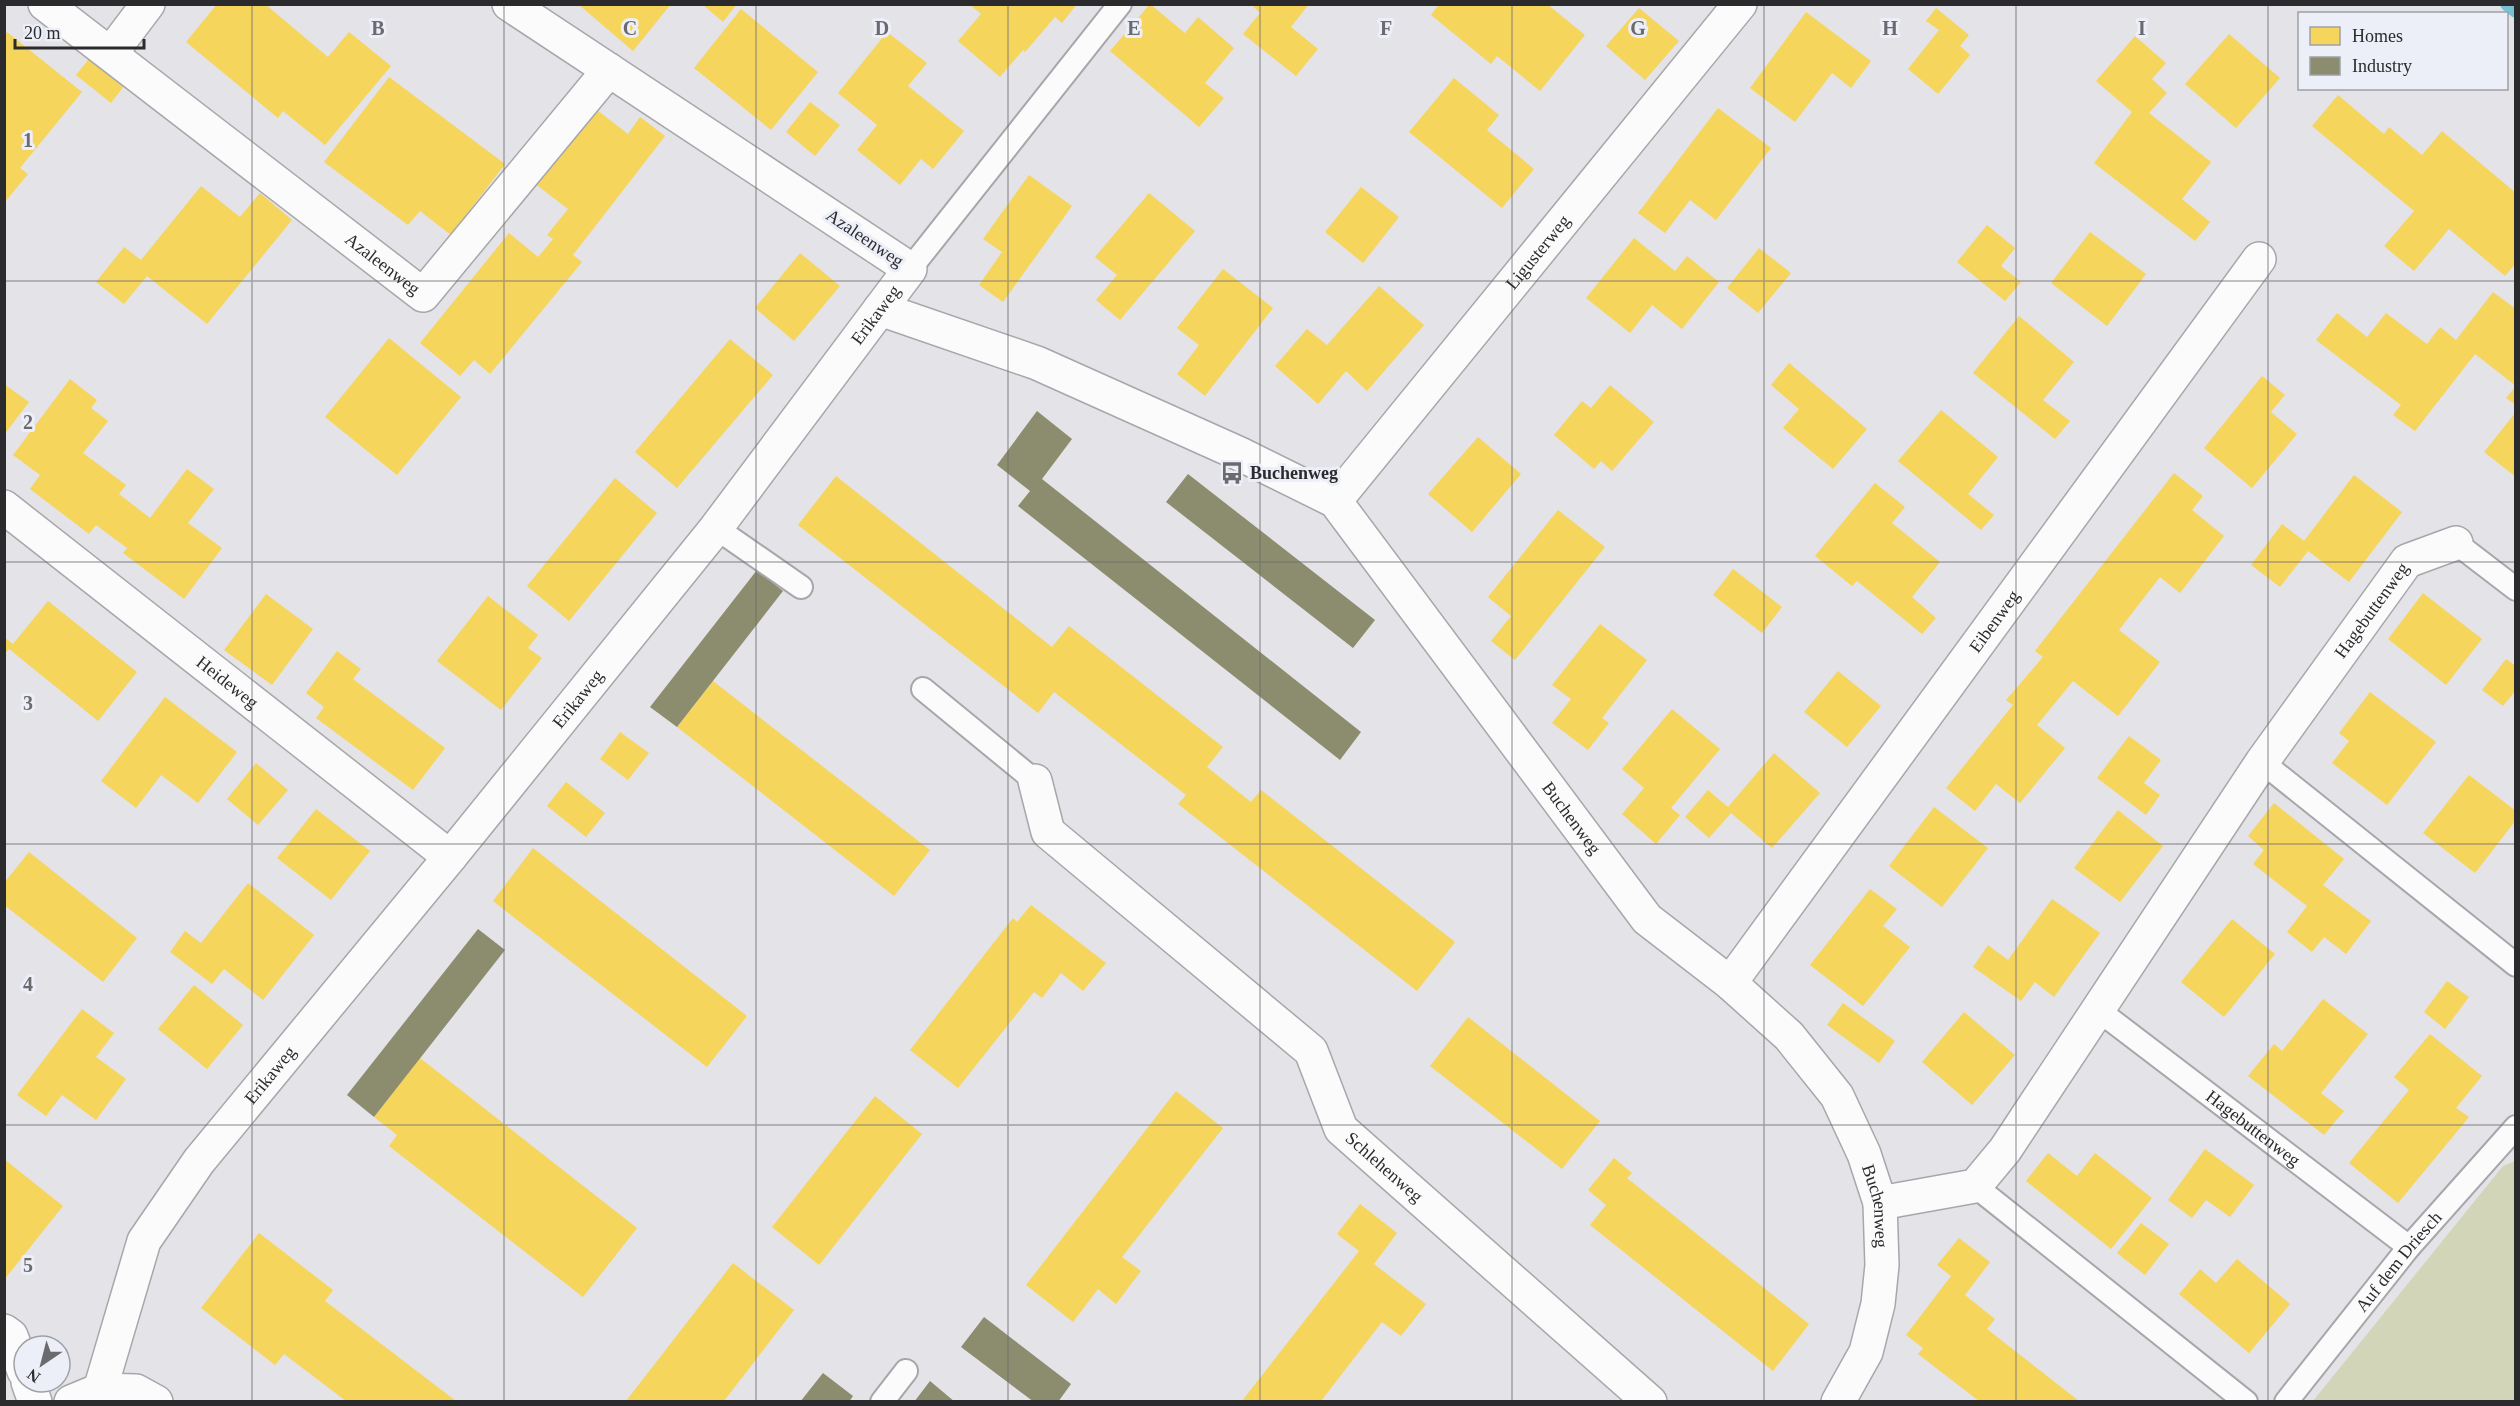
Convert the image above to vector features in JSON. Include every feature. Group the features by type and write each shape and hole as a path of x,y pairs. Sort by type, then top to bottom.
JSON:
{"street":[{"name":"Azaleenweg","path":"45,4 423,295 609,70"},
{"path":"111,53 148,4"},
{"name":"Azaleenweg","path":"509,4 910,269"},
{"name":"Ligusterweg","path":"1335,501 1740,4"},
{"name":"Eibenweg","path":"1730,983 2259,259"},
{"name":"Erikaweg","path":"86,1396 144,1241 200,1161 716,528 910,269"},
{"name":"Buchenweg","path":"880,309 1036,363 1240,454 1335,501 1647,919 1730,983 1789,1036 1837,1096 1864,1154 1880,1203 1882,1265 1878,1304 1866,1352 1838,1401"},
{"name":"Heideweg","path":"4,507 450,857"},
{"name":"Hagebuttenweg","path":"1975,1186 2005,1150 2262,762 2407,561 2456,543"},
{"name":"Schlehenweg","path":"1035,782 1048,832 1311,1051 1341,1129 1650,1401"},
{"path":"1880,1203 1975,1186"},
{"path":"86,1396 136,1391 156,1401"}],"lane":[{"name":"Erikaweg","path":"910,269 1120,4"},
{"path":"716,528 801,587"},
{"name":"Hagebuttenweg","path":"2456,543 2516,589"},
{"path":"923,689 1035,782"},
{"path":"2262,762 2516,965"},
{"name":"Hagebuttenweg","path":"2098,1010 2409,1247"},
{"name":"Auf dem Driesch","path":"2286,1401 2409,1247 2516,1127"},
{"path":"1975,1186 2246,1401"},
{"path":"882,1401 906,1371"}],"green space":[{"path":"2515,1161 2515,1401 2313,1401 2503,1166"}],"building: Homes":[{"path":"217,4 265,4 328,57 349,32 391,66 325,145 283,111 278,118 186,42"},
{"path":"578,4 671,4 633,51"},
{"path":"702,4 737,4 723,22"},
{"path":"969,4 1077,4 1062,23 1055,17 1000,77 958,41 981,14"},
{"path":"1150,4 1185,33 1198,17 1234,48 1205,83 1224,98 1199,127 1110,51"},
{"path":"1251,4 1309,4 1291,27 1318,49 1296,76 1243,34 1260,13"},
{"path":"1439,4 1547,4 1585,35 1540,91 1497,56 1491,64 1431,15"},
{"path":"1639,8 1679,41 1645,80 1606,46"},
{"path":"1936,8 1969,35 1960,46 1970,55 1938,94 1908,69 1939,30 1926,21"},
{"path":"741,9 818,72 771,130 694,68"},
{"path":"1806,12 1871,61 1851,88 1832,73 1795,122 1750,88"},
{"path":"7,32 82,92 20,168 28,174 5,202 5,35"},
{"path":"887,32 927,63 908,86 964,131 933,169 921,159 900,185 857,150 877,125 838,93"},
{"path":"2229,34 2280,78 2236,128 2185,84"},
{"path":"2135,36 2166,63 2152,79 2167,93 2149,113 2211,162 2182,199 2210,222 2195,241 2094,163 2132,112 2096,81"},
{"path":"92,55 127,82 111,103 76,75"},
{"path":"389,77 505,164 451,235 420,211 408,225 324,162"},
{"path":"1454,78 1499,115 1487,130 1534,169 1502,208 1409,132"},
{"path":"2338,95 2384,134 2389,127 2422,155 2442,131 2516,193 2516,263 2505,276 2449,229 2414,271 2384,246 2414,211 2312,126"},
{"path":"810,102 840,125 815,156 786,132"},
{"path":"593,107 628,134 640,117 665,136 573,255 582,262 490,374 474,360 460,376 420,343 509,233 538,257 553,239 547,235 568,209 534,183"},
{"path":"1718,108 1771,148 1716,220 1690,200 1665,233 1638,213"},
{"path":"1029,175 1072,206 1003,302 979,285 1002,252 983,239"},
{"path":"201,186 240,217 260,193 292,220 207,324 147,276 124,304 96,282 124,247 141,260"},
{"path":"1361,187 1399,217 1363,263 1325,232"},
{"path":"1149,193 1195,231 1120,320 1096,300 1117,275 1095,257"},
{"path":"1987,225 2015,248 2001,266 2021,282 2005,301 1957,262"},
{"path":"2090,232 2146,274 2107,326 2051,283"},
{"path":"1634,238 1675,271 1687,256 1719,282 1682,329 1652,305 1630,333 1586,298"},
{"path":"1759,248 1791,273 1758,313 1727,288"},
{"path":"800,253 840,286 794,341 755,308"},
{"path":"1223,269 1273,308 1205,396 1177,374 1199,345 1177,328"},
{"path":"1379,286 1424,325 1367,391 1346,371 1318,404 1275,366 1307,329 1327,345"},
{"path":"2493,292 2516,309 2516,386 2475,354 2415,431 2393,415 2401,405 2316,340 2337,313 2367,337 2386,313 2427,344 2440,327 2456,340"},
{"path":"2019,316 2074,362 2043,400 2070,421 2055,439 1973,373"},
{"path":"389,338 461,397 397,475 325,417"},
{"path":"730,339 773,375 677,488 635,452"},
{"path":"1789,363 1867,429 1833,469 1783,428 1799,409 1771,385"},
{"path":"2262,376 2285,395 2271,412 2297,434 2252,488 2204,448"},
{"path":"70,379 97,400 91,408 108,421 83,453 126,485 119,494 150,518 187,469 214,489 188,523 222,548 184,599 123,553 127,548 96,525 89,534 30,489 40,475 13,455"},
{"path":"4,384 29,402 4,435"},
{"path":"1610,385 1654,422 1612,471 1601,461 1594,469 1554,435 1582,401 1591,408"},
{"path":"2516,386 2516,405 2506,398"},
{"path":"1941,410 1998,457 1968,494 1994,515 1981,530 1898,461"},
{"path":"2516,412 2516,477 2484,452"},
{"path":"1478,437 1521,474 1472,532 1428,494"},
{"path":"2174,473 2203,496 2192,510 2224,536 2180,593 2160,577 2119,630 2160,662 2118,716 2073,681 2037,725 2065,748 2020,803 1996,784 1975,811 1946,788 2013,705 2006,700 2043,657 2035,651"},
{"path":"2354,475 2402,512 2349,582 2308,551 2280,587 2251,565 2282,524 2304,541"},
{"path":"836,476 1052,647 1069,626 1223,747 1207,767 1251,802 1261,790 1455,942 1417,991 1178,804 1186,795 1054,692 1038,713 798,525"},
{"path":"615,478 657,513 569,621 527,586"},
{"path":"1875,483 1905,507 1892,523 1940,562 1912,597 1936,618 1922,634 1857,581 1852,586 1815,556"},
{"path":"1558,510 1605,547 1515,660 1491,641 1511,616 1488,597"},
{"path":"1733,569 1782,607 1762,633 1713,595"},
{"path":"2423,593 2482,639 2446,685 2388,639"},
{"path":"266,594 313,629 272,685 224,650"},
{"path":"488,596 538,635 528,648 542,658 501,710 437,661"},
{"path":"48,601 137,672 98,721 9,649 4,655 4,637 13,644"},
{"path":"1600,624 1647,660 1602,718 1609,723 1588,750 1552,723 1571,699 1552,685"},
{"path":"337,651 361,669 353,679 445,748 413,790 316,718 324,707 306,693"},
{"path":"2506,659 2516,666 2516,690 2503,706 2482,690"},
{"path":"1838,671 1881,706 1847,747 1804,712"},
{"path":"713,681 930,850 894,896 677,727"},
{"path":"2370,692 2436,742 2387,805 2332,763 2349,741 2339,733"},
{"path":"165,697 237,752 198,803 161,775 136,808 101,781"},
{"path":"1672,709 1720,749 1671,808 1680,815 1656,844 1622,814 1644,788 1622,769"},
{"path":"620,732 649,753 628,780 600,759"},
{"path":"2129,736 2161,760 2144,783 2160,795 2146,815 2097,778"},
{"path":"1774,753 1820,793 1772,848 1731,813 1709,838 1685,817 1708,790 1728,807"},
{"path":"256,763 288,790 258,825 227,799"},
{"path":"2469,775 2516,811 2516,820 2475,873 2423,833"},
{"path":"566,782 605,813 586,837 547,806"},
{"path":"2274,803 2344,859 2323,885 2371,921 2346,954 2324,937 2312,952 2287,932 2307,906 2253,864 2264,850 2248,836"},
{"path":"1934,807 1988,848 1942,907 1889,866"},
{"path":"316,809 370,851 331,900 277,858"},
{"path":"2118,810 2163,846 2120,902 2074,868"},
{"path":"533,848 747,1016 707,1067 493,901"},
{"path":"29,852 137,938 103,982 4,905 4,883"},
{"path":"248,883 314,935 263,1000 224,969 212,984 170,952 185,931 201,943"},
{"path":"1870,889 1897,909 1883,926 1910,947 1863,1006 1810,965"},
{"path":"2052,899 2100,933 2054,997 2035,982 2021,1001 1973,967 1988,945 2008,960"},
{"path":"1031,905 1106,963 1083,991 1061,973 1042,998 1034,992 958,1088 910,1050 1013,918 1017,922"},
{"path":"2232,919 2275,954 2224,1017 2181,982"},
{"path":"2447,981 2469,997 2445,1029 2424,1012"},
{"path":"194,985 243,1025 207,1069 158,1029"},
{"path":"2323,999 2368,1034 2321,1093 2344,1111 2324,1135 2248,1076 2274,1044 2282,1051"},
{"path":"1843,1003 1895,1041 1879,1063 1827,1025"},
{"path":"82,1009 114,1033 96,1057 126,1079 96,1120 62,1095 46,1116 17,1095"},
{"path":"1964,1012 2015,1055 1972,1105 1922,1062"},
{"path":"1468,1017 1600,1121 1562,1169 1430,1066"},
{"path":"2430,1034 2482,1076 2456,1108 2469,1117 2398,1203 2349,1163 2409,1090 2394,1077"},
{"path":"420,1058 637,1228 583,1297 389,1146 397,1135 374,1117"},
{"path":"1176,1091 1223,1128 1122,1257 1141,1271 1116,1304 1098,1289 1073,1322 1026,1285"},
{"path":"875,1096 922,1134 819,1265 772,1227"},
{"path":"2205,1149 2254,1185 2230,1217 2206,1200 2192,1218 2168,1200"},
{"path":"2048,1153 2077,1176 2095,1153 2152,1198 2111,1249 2026,1181"},
{"path":"1614,1158 1632,1173 1627,1178 1809,1324 1773,1371 1590,1225 1606,1205 1588,1190"},
{"path":"4,1159 63,1206 4,1280"},
{"path":"1360,1204 1397,1233 1374,1264 1426,1304 1401,1336 1382,1322 1321,1401 1242,1401 1359,1251 1337,1234"},
{"path":"2141,1223 2169,1244 2145,1275 2117,1253"},
{"path":"259,1233 333,1290 325,1301 456,1401 346,1401 284,1354 275,1365 201,1308"},
{"path":"1959,1238 1990,1262 1965,1295 1995,1319 1987,1329 2079,1401 1979,1401 1918,1354 1923,1348 1906,1335 1951,1276 1937,1265"},
{"path":"2237,1259 2290,1304 2249,1353 2179,1294 2200,1269 2216,1283"},
{"path":"733,1263 794,1310 724,1401 626,1401"}],"building: Industry":[{"path":"1037,411 1072,439 1042,479 1361,732 1340,760 1018,506 1030,491 997,465"},
{"path":"1188,474 1375,620 1353,648 1166,502"},
{"path":"757,570 783,591 677,727 650,707"},
{"path":"478,929 505,950 374,1117 347,1095"},
{"path":"984,1317 1071,1384 1058,1402 1034,1402 961,1347"},
{"path":"823,1373 853,1396 849,1402 800,1402"},
{"path":"930,1381 955,1402 914,1402"}],"waterway":[{"path":"2507,4 2516,11"}],"place":[{"name":"Buchenweg","path":"1232,473"}]}
